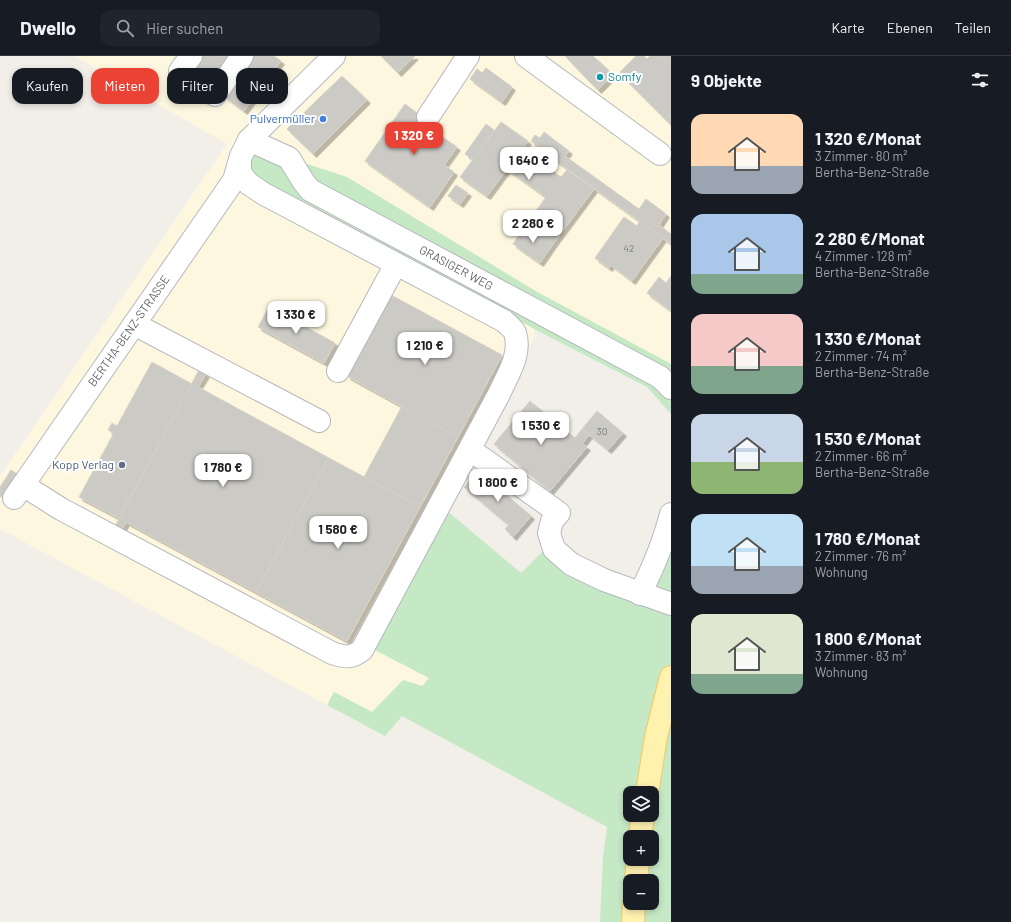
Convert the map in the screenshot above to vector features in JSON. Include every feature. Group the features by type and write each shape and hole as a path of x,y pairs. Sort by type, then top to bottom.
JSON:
{"main road":[{"path":"648,786 656,737 671,677"},
{"path":"633,922 634,910"}],"street":[{"path":"191,56 180,71 215,95 242,56"},
{"name":"BERTHA-BENZ-STRASSE","path":"334,56 250,140 234,180 18,491 61,509 332,653 343,657 354,656 362,650 499,394 514,360 517,347 515,332 504,322 396,264"},
{"path":"428,117 468,56"},
{"path":"526,56 660,154"},
{"name":"GRASIGER WEG","path":"250,140 289,158 310,190 660,377 671,388"},
{"path":"240,162 240,172 249,184 264,194 396,264 338,371"},
{"path":"134,324 319,421"},
{"path":"479,456 559,513 552,521 549,533 554,549 571,564 604,580 655,599 652,570 666,535 671,514"}],"shaded area":[{"path":"74,56 671,56 671,364 540,293 533,340 446,510 372,648 429,678 422,686 403,680 372,712 334,692 327,705 0,529 0,476 227,144 157,104 159,104 159,68 95,68"}],"green space":[{"path":"249,141 289,158 347,177 539,293 671,364 671,414 647,387 534,329 278,193 258,180 250,166"},
{"path":"446,510 521,573 551,543 640,594 671,514 671,922 600,922 603,857 607,827 402,716 385,736 327,705 334,692 372,712 403,680 422,686 429,678 371,648"}],"building":[{"path":"195,56 238,56 228,70 228,68 197,68 190,63"},
{"path":"253,56 274,56 281,61 276,68 244,68"},
{"path":"381,56 415,56 398,73"},
{"path":"565,56 593,56 602,64 587,79"},
{"path":"636,56 644,56 647,59 650,56 671,56 671,125 626,80 627,79 620,72"},
{"name":"Somfy","path":"602,64 613,75 598,90 587,79"},
{"path":"486,68 512,87 502,102 470,79 477,69 482,73"},
{"path":"342,76 367,100 313,154 287,129"},
{"path":"236,79 236,104 249,104 244,111 228,99 228,90"},
{"path":"405,104 435,126 432,130 457,147 444,165 454,172 430,207 365,161"},
{"path":"501,122 528,141 522,149 538,161 561,177 567,170 594,189 553,244 526,225 546,197 507,169 487,196 460,177"},
{"path":"486,124 494,130 473,160 465,154"},
{"path":"544,132 569,151 565,156 639,209 646,199 666,214 659,225 671,234 671,244 551,157 545,166 538,161 545,151 531,141 535,135 540,138"},
{"path":"456,185 468,193 460,204 448,196"},
{"path":"624,217 637,226 640,221 663,238 632,281 611,265 609,268 595,258"},
{"path":"526,225 553,244 540,263 513,244"},
{"path":"671,276 671,311 647,293 659,277 666,283"},
{"path":"391,295 502,355 458,437 347,376"},
{"path":"269,307 335,343 324,363 258,327"},
{"name":"Kopp Verlag","path":"152,362 192,384 119,518 79,497 114,433 108,430 112,423 117,426"},
{"path":"199,370 206,374 198,387 329,458 256,592 126,522 119,535 112,532"},
{"path":"530,401 575,438 582,429 589,435 582,444 587,447 550,491 494,444"},
{"path":"402,406 458,437 420,507 364,477"},
{"path":"597,411 623,433 608,450 582,429"},
{"path":"329,458 420,507 347,641 256,592"},
{"path":"11,470 23,478 7,501 0,496 0,487"},
{"path":"478,471 531,516 513,537 505,529 509,525 464,487"}],"place":[{"name":"Somfy","path":"600,77"},
{"name":"Pulvermüller","path":"323,119"},
{"name":"Kopp Verlag","path":"122,465"}]}
